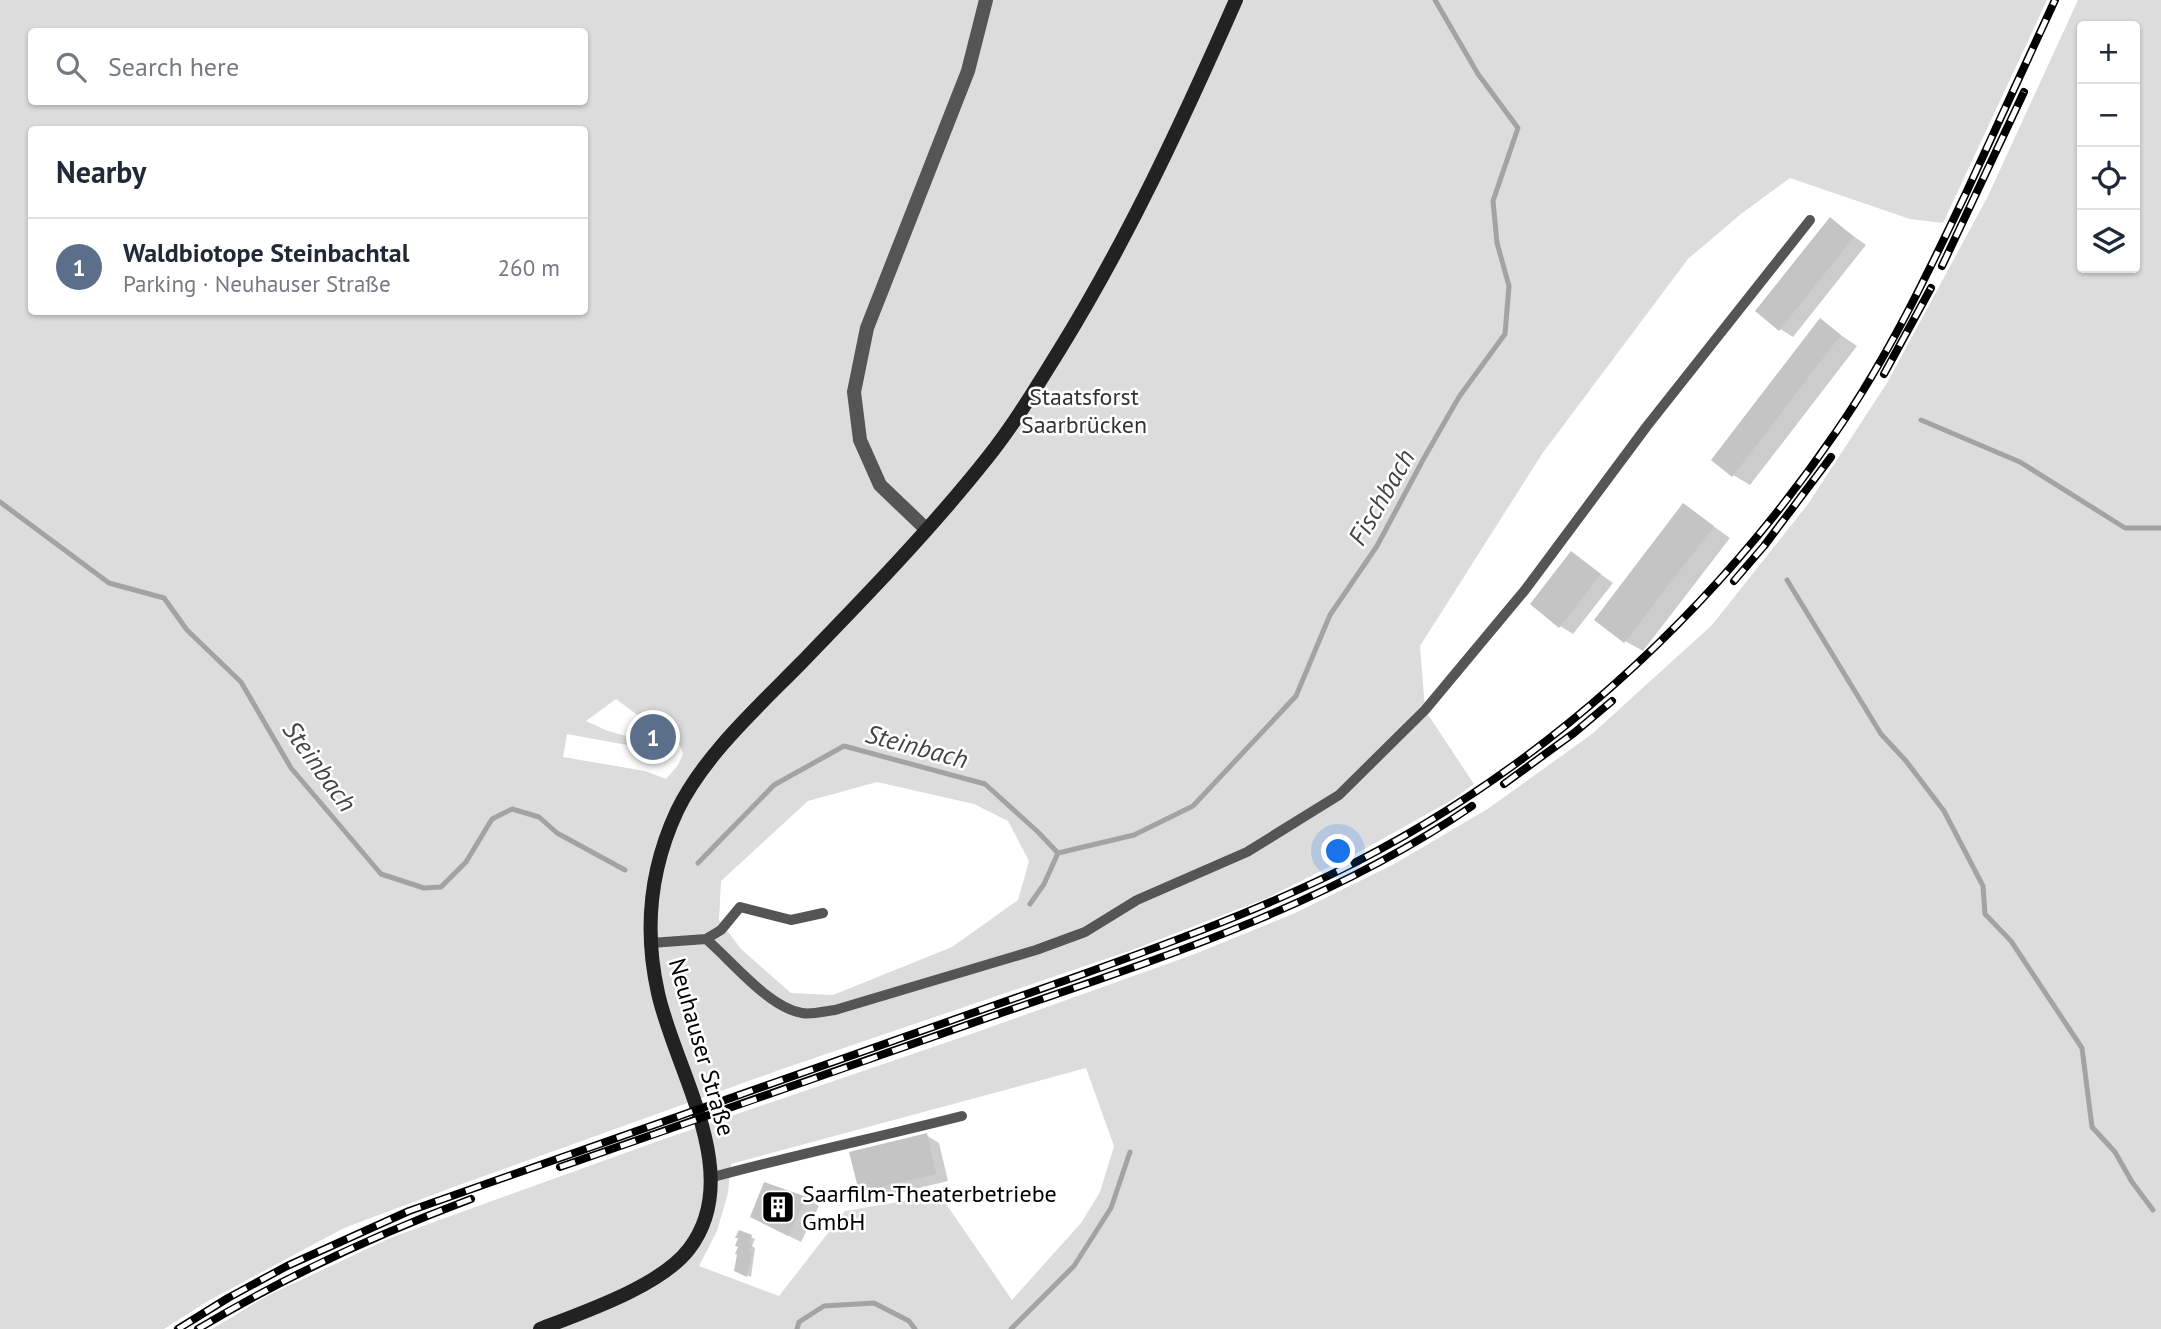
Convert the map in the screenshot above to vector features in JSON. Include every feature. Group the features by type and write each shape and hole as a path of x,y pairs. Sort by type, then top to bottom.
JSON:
{"main road":[{"name":"Neuhauser Straße","path":"540,1329 642,1285 669,1269 689,1249 703,1225 710,1201 713,1177 708,1144 658,995 651,943 650,910 654,879 672,823 692,783 738,728 926,529 989,456 1025,406 1080,317 1148,194 1236,0"}],"street":[{"path":"926,529 880,485 860,440 854,392 867,328 968,71 986,0"}],"lane":[{"path":"706,939 752,982 787,1008 804,1014 835,1010 1036,950 1085,932 1137,900 1247,852 1339,795 1424,710 1510,608 1647,426 1810,220"},
{"path":"651,943 706,939 722,930 740,907 792,920 823,913"},
{"path":"713,1177 962,1116"}],"green space":[{"name":"Staatsforst Saarbrücken","path":"0,0 2047,0 1943,223 1910,219 1790,178 1741,214 1688,259 1542,454 1420,646 1425,710 1474,784 1452,800 1361,851 1267,898 1132,950 785,1068 344,1228 208,1301 164,1329 0,1329","holes":["616,699 644,720 653,713 678,742 683,754 666,779 645,771 563,757 567,734 654,750 648,742 608,731 586,721","877,782 974,804 1008,821 1029,861 1018,900 952,947 833,995 791,993 741,949 719,920 721,881 808,801"]},
{"path":"2078,0 2161,0 2161,1329 212,1329 267,1296 390,1238 661,1140 1192,955 1295,913 1396,863 1489,808 1592,734 1712,625 1808,504 1887,383 1988,196","holes":["1086,1068 1114,1146 1100,1192 1081,1223 1012,1300 940,1195 845,1211 779,1296 699,1266 717,1231 728,1193 731,1164"]}],"building":[{"path":"1830,217 1854,237 1779,331 1755,311"},
{"path":"1820,318 1841,335 1732,477 1711,460"},
{"path":"1683,503 1714,526 1624,643 1594,620"},
{"path":"1571,551 1601,574 1559,628 1530,604"},
{"path":"927,1133 936,1174 859,1192 849,1152"},
{"name":"Saarfilm-Theaterbetriebe GmbH","path":"764,1182 807,1197 788,1236 750,1217"},
{"path":"739,1230 752,1235 747,1277 734,1271 738,1247 735,1246 738,1238 735,1238"}],"waterway":[{"name":"Fischbach","path":"1030,904 1044,884 1058,853 1134,835 1193,806 1296,696 1330,615 1377,546 1459,397 1505,334 1509,286 1497,243 1493,201 1518,128 1478,74 1435,0"},
{"path":"1921,420 2020,462 2125,528 2161,528"},
{"name":"Steinbach","path":"0,502 109,583 164,598 187,630 241,682 291,768 381,874 424,888 441,887 466,862 492,819 512,809 539,817 557,833 625,870"},
{"path":"1787,580 1881,734 1906,761 1944,811 1983,886 1985,914 2011,941 2082,1048 2092,1127 2115,1152 2132,1182 2153,1210"},
{"name":"Steinbach","path":"698,863 774,785 844,746 985,784 1058,853"},
{"name":"Fischbach","path":"1011,1329 1074,1266 1111,1208 1130,1152"},
{"name":"Fischbach","path":"797,1329 799,1322 824,1306 874,1303 909,1321 915,1329"}],"railway":[{"path":"178,1329 287,1266 409,1211 1075,977 1236,917 1330,875 1405,835 1478,790 1546,741 1612,686 1674,628 1732,566 1786,501 1855,403 1906,314 1967,191 2055,0"},
{"path":"1942,266 2024,92"},
{"path":"1884,374 1931,288"},
{"path":"1734,581 1831,457"},
{"path":"1504,784 1574,733 1612,701"},
{"path":"560,1167 1125,970 1246,925 1362,871 1472,806"},
{"path":"198,1329 264,1291 332,1258 471,1199"}],"place":[{"name":"Waldbiotope Steinbachtal","path":"653,737"},
{"name":"Saarfilm-Theaterbetriebe GmbH","path":"778,1207"}]}
